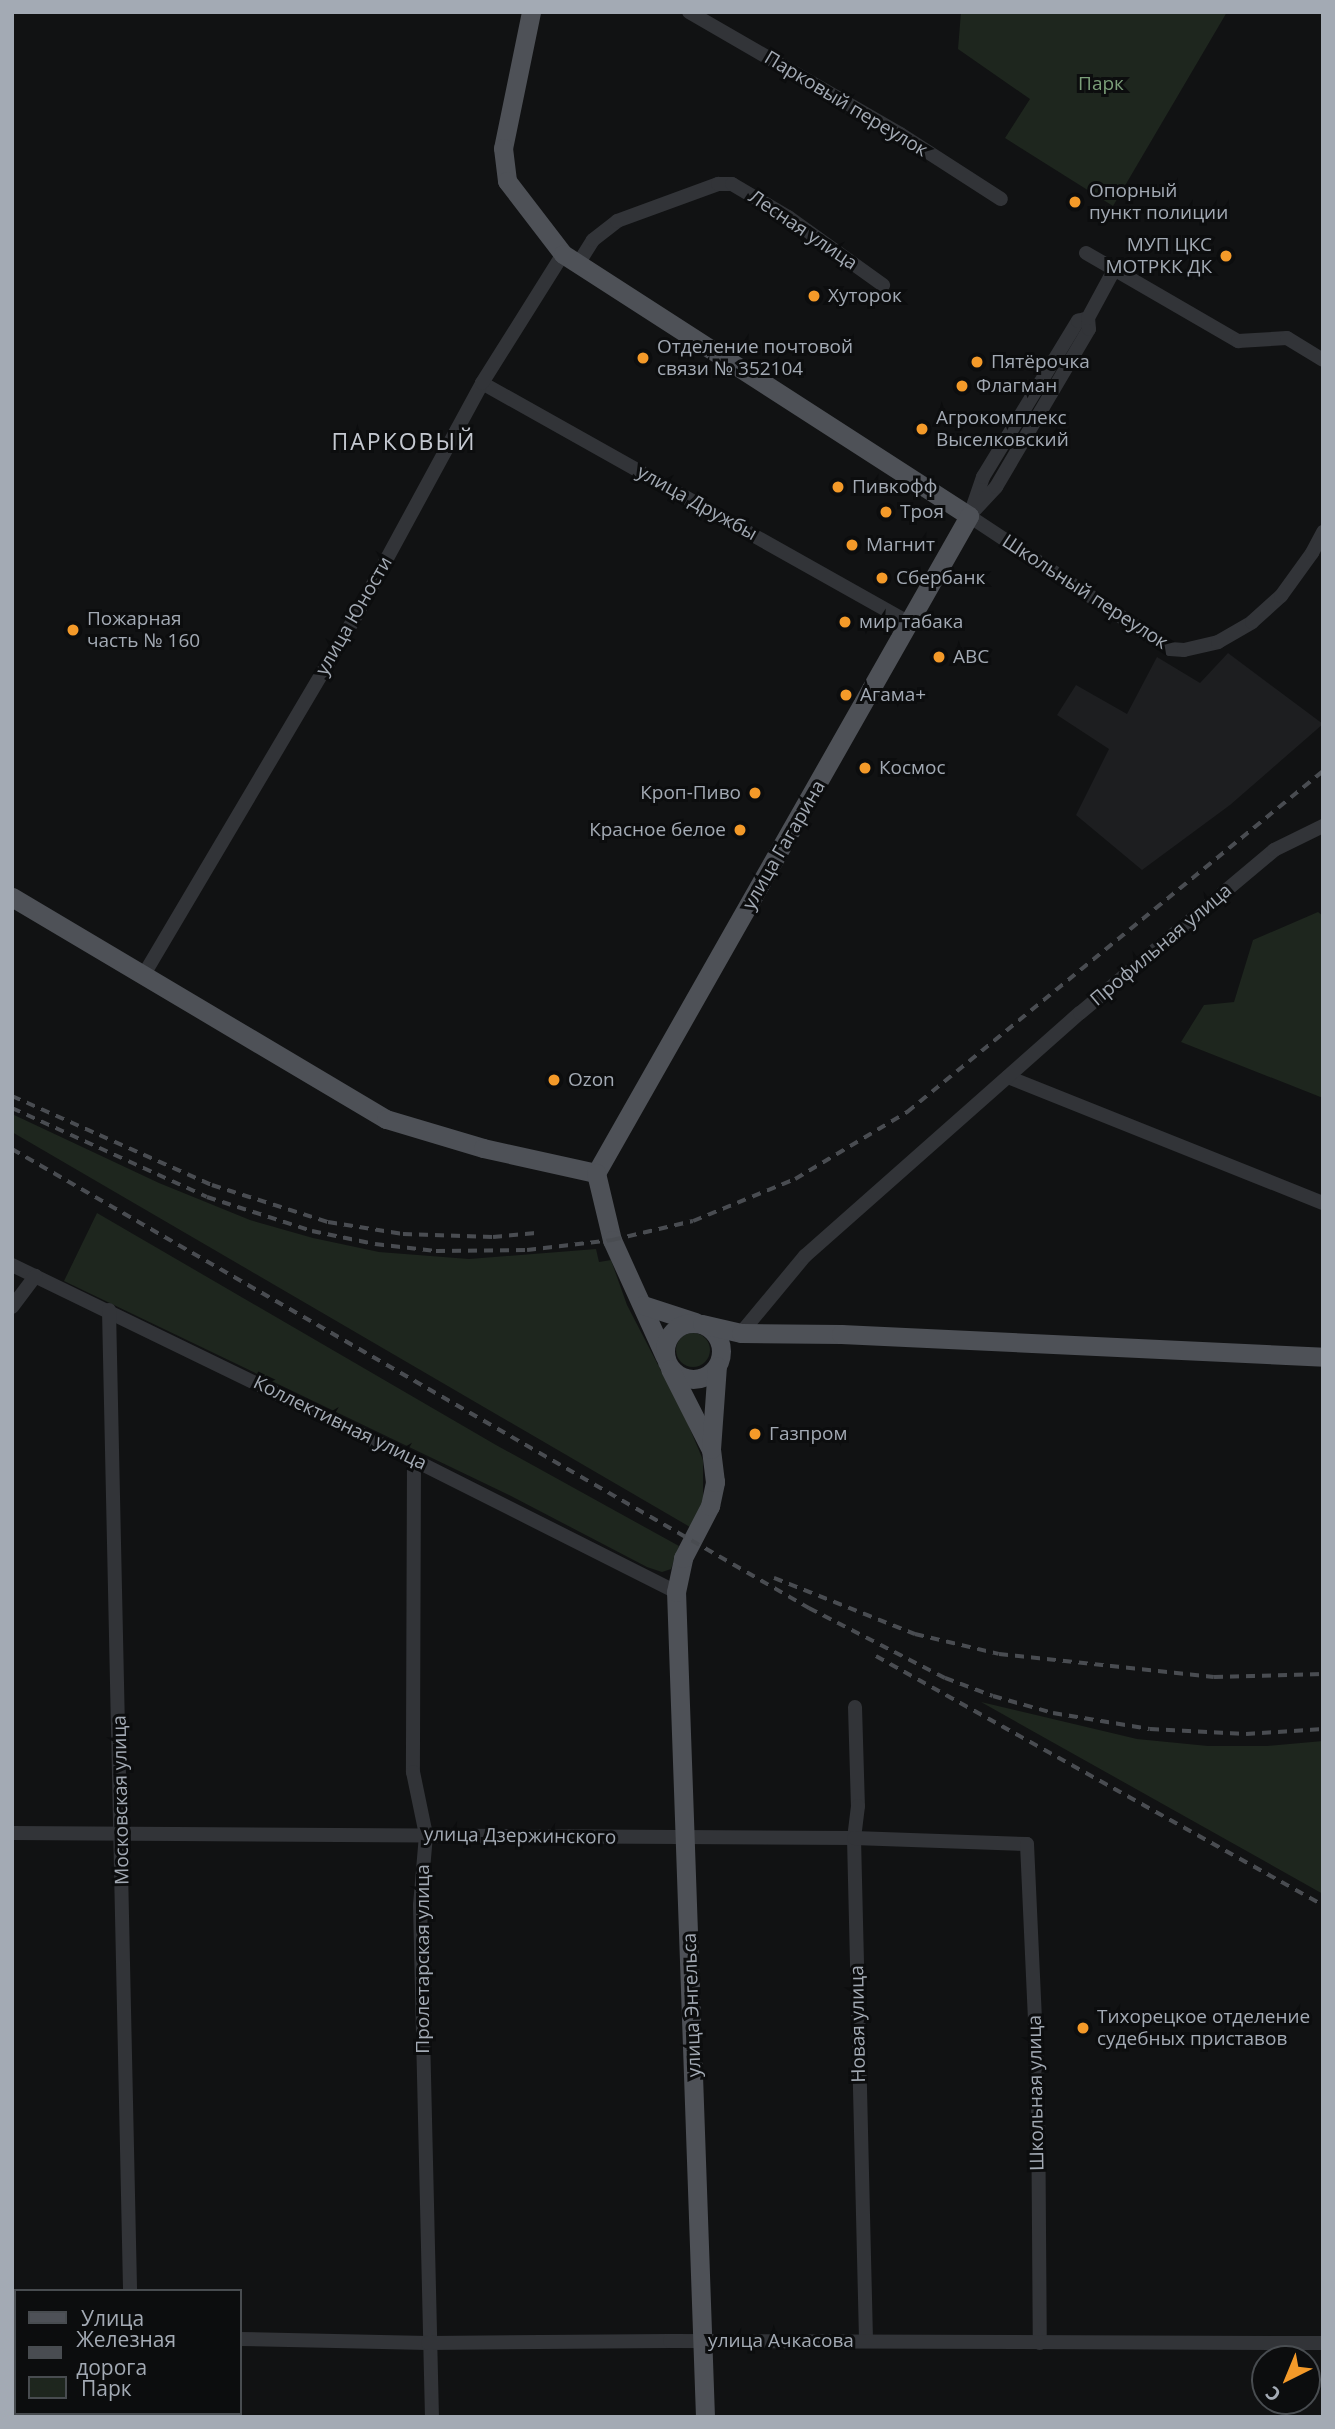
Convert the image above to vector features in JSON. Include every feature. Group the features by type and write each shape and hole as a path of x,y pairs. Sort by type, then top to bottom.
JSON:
{"main road":[{"path":"531,12 503,148 508,181 570,259 969,516"},
{"name":"улица Гагарина","path":"596,1172 911,624 969,516"},
{"path":"12,897 386,1119 483,1148 596,1172 612,1240 711,1449"},
{"path":"643,1305 741,1333 841,1334 1323,1357"},
{"path":"711,1449 719,1359 717,1336 700,1323 683,1324 672,1331 665,1343 667,1361 678,1375 691,1379 707,1375 719,1359 741,1333"},
{"name":"улица Энгельса","path":"705,2417 676,1592 683,1558 710,1506 715,1482 711,1449"}],"street":[{"name":"Парковый переулок","path":"689,12 900,134 1001,199"},
{"name":"Лесная улица","path":"570,259 617,221 708,187 732,184 788,217 883,285"},
{"path":"1086,253 1238,341 1286,338 1323,360"},
{"name":"улица Юности","path":"143,976 353,621 482,383 570,259"},
{"name":"улица Гагарина","path":"969,516 984,477 1078,321 1088,318 1114,270"},
{"name":"улица Дружбы","path":"482,383 911,624"},
{"name":"Школьный переулок","path":"969,516 1170,649 1184,650 1218,642 1252,622 1281,596 1312,553 1323,532"},
{"name":"Профильная улица","path":"741,1333 804,1256 1008,1077 1274,850 1323,826"},
{"path":"1008,1077 1323,1203"},
{"name":"Коллективная улица","path":"12,1265 414,1460 676,1592"},
{"path":"12,1307 35,1276"},
{"name":"Московская улица","path":"108,1310 122,1833 130,2289"},
{"name":"Пролетарская улица","path":"414,1460 413,1772 426,1835 420,1905 428,2343 432,2417"},
{"name":"Новая улица","path":"855,1707 858,1806 854,1838 866,2341"},
{"name":"улица Дзержинского","path":"12,1833 854,1838 1027,1844"},
{"name":"Школьная улица","path":"1027,1844 1038,2086 1040,2343"},
{"name":"улица Ачкасова","path":"242,2339 428,2343 1323,2343"}],"shaded area":[{"path":"1228,653 1323,724 1230,805 1142,870 1076,815 1109,749 1057,715 1076,685 1127,714 1157,657 1200,683"}],"green space":[{"name":"Парк","path":"961,12 1227,12 1113,206 1005,138 1030,99 958,49"},
{"path":"1318,912 1323,916 1323,1098 1181,1042 1204,1005 1234,1002 1253,940"},
{"path":"12,1114 159,1183 250,1220 313,1238 379,1252 469,1259 596,1249 599,1262 611,1260 627,1305 685,1417 703,1460 703,1503 690,1527 12,1132"},
{"path":"97,1213 496,1445 679,1546 671,1569 662,1572 647,1567 511,1496 64,1281"},
{"path":"693,1333 705,1338 710,1350 705,1362 693,1367 681,1362 676,1350 681,1338"},
{"path":"981,1702 1137,1739 1208,1746 1267,1746 1323,1741 1323,1894"}],"railway":[{"path":"12,1108 207,1197 312,1231 375,1244 436,1251 527,1250 612,1240 693,1221 795,1179 907,1112 1323,771"},
{"path":"12,1096 212,1185 328,1222 403,1234 493,1237 536,1233"},
{"path":"12,1149 809,1608 945,1678 993,1696 1053,1713 1150,1729 1246,1734 1323,1729"},
{"path":"774,1578 915,1634 999,1654 1214,1677 1323,1674"},
{"path":"876,1656 1323,1905"}],"place":[{"name":"Опорный пункт полиции","path":"1075,202"},
{"name":"МУП ЦКС МОТРКК ДК","path":"1226,256"},
{"name":"Хуторок","path":"814,296"},
{"name":"Отделение почтовой связи № 352104","path":"643,358"},
{"name":"Пятёрочка","path":"977,362"},
{"name":"Флагман","path":"962,386"},
{"name":"Агрокомплекс Выселковский","path":"922,429"},
{"name":"Пивкофф","path":"838,487"},
{"name":"Троя","path":"886,512"},
{"name":"Магнит","path":"852,545"},
{"name":"Сбербанк","path":"882,578"},
{"name":"мир табака","path":"845,622"},
{"name":"Пожарная часть № 160","path":"73,630"},
{"name":"ABC","path":"939,657"},
{"name":"Агама+","path":"846,695"},
{"name":"Космос","path":"865,768"},
{"name":"Кроп-Пиво","path":"755,793"},
{"name":"Красное белое","path":"740,830"},
{"name":"Ozon","path":"554,1080"},
{"name":"Газпром","path":"755,1434"},
{"name":"Тихорецкое отделение судебных приставов","path":"1083,2028"}],"district":[{"name":"ПАРКОВЫЙ","path":"404,441"}]}
